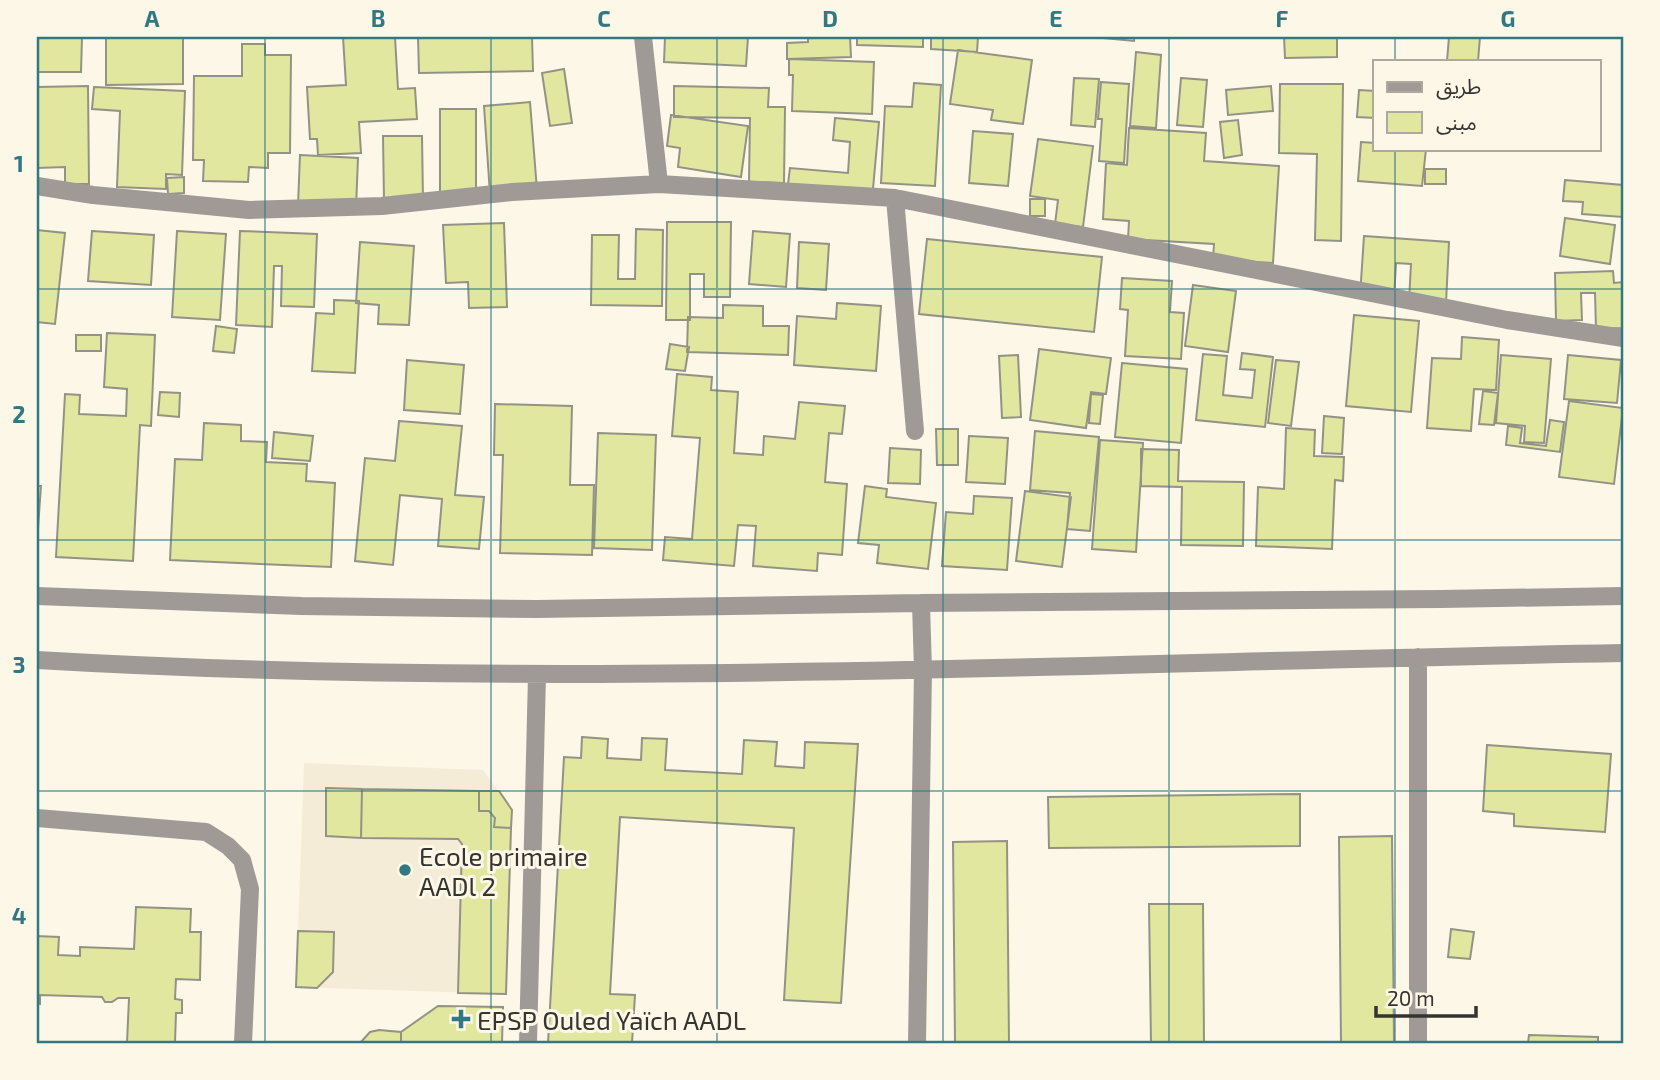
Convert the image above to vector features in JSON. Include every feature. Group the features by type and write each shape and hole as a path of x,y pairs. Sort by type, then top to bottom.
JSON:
{"street":[{"path":"643,37 659,184"},
{"path":"37,186 93,195 248,210 382,206 512,192 659,184 895,198 1507,320 1623,338"},
{"path":"895,198 915,431"},
{"path":"37,596 301,606 537,610 1623,596"},
{"path":"917,1043 923,671 921,603"},
{"path":"37,660 124,666 537,675 923,671 1623,653"},
{"path":"1418,657 1418,1043"},
{"path":"528,1043 537,675"},
{"path":"37,818 206,832 228,846 242,860 250,889 243,1043"}],"shaded area":[{"name":"Ecole primaire AADl 2","path":"304,763 483,770 512,810 506,994 296,987"}],"building":[{"path":"37,37 82,37 81,72 37,72"},
{"path":"106,37 183,37 183,84 106,85"},
{"path":"343,37 395,37 398,89 415,88 417,119 359,122 361,153 318,155 317,139 310,139 307,87 346,85"},
{"path":"418,37 532,37 533,71 419,73"},
{"path":"665,37 748,37 746,66 664,62"},
{"path":"808,37 850,37 851,57 787,59 787,43 808,42"},
{"path":"857,37 923,37 923,47 857,45"},
{"path":"931,37 978,37 977,52 931,49"},
{"path":"1092,37 1134,37 1134,41"},
{"path":"1284,37 1337,37 1337,57 1285,58"},
{"path":"1449,37 1480,37 1478,60 1447,60"},
{"path":"242,44 265,44 265,55 291,55 290,153 268,153 268,168 249,167 248,182 203,181 204,160 193,160 194,76 242,76"},
{"path":"958,50 1032,60 1023,124 991,120 993,110 950,104"},
{"path":"1136,52 1161,55 1156,128 1130,126"},
{"path":"789,59 874,62 872,114 792,111 793,75 789,75"},
{"path":"564,69 572,123 550,126 542,73"},
{"path":"1074,78 1099,79 1095,127 1071,125"},
{"path":"1181,78 1207,80 1203,127 1177,125"},
{"path":"1101,82 1129,84 1124,163 1099,161"},
{"path":"914,83 941,85 935,186 881,183 885,106 912,107"},
{"path":"1280,84 1343,84 1341,241 1315,240 1317,154 1279,153"},
{"path":"88,86 89,184 65,184 65,167 37,168 37,87"},
{"path":"674,86 769,88 768,107 785,107 784,183 749,182 750,118 674,117"},
{"path":"1271,86 1273,111 1228,115 1226,90"},
{"path":"94,87 185,91 182,175 166,174 166,189 117,187 120,111 92,109"},
{"path":"1359,90 1373,91 1373,118 1357,117"},
{"path":"530,102 537,190 490,194 484,106"},
{"path":"440,109 476,109 476,195 440,195"},
{"path":"671,115 748,126 741,177 678,167 680,148 667,146"},
{"path":"835,118 879,122 872,200 787,192 790,168 848,173 850,142 833,140"},
{"path":"1238,120 1242,155 1224,158 1220,122"},
{"path":"1129,128 1206,133 1204,161 1279,166 1273,263 1213,259 1214,244 1128,239 1129,221 1103,219 1106,163 1127,165"},
{"path":"973,131 1013,134 1008,186 969,183"},
{"path":"383,136 422,136 423,200 384,201"},
{"path":"1038,139 1093,146 1083,227 1055,224 1058,200 1030,196"},
{"path":"1361,142 1373,143 1373,150 1426,150 1422,186 1358,181"},
{"path":"300,155 358,158 356,208 298,205"},
{"path":"1425,169 1446,169 1446,184 1425,184"},
{"path":"184,177 184,193 168,194 167,178"},
{"path":"1565,180 1623,185 1623,217 1582,214 1583,202 1563,201"},
{"path":"1030,199 1045,199 1045,216 1030,216"},
{"path":"1565,218 1615,225 1610,264 1560,256"},
{"path":"667,222 731,222 730,297 704,297 704,274 690,274 690,320 666,320"},
{"path":"504,223 507,307 469,308 468,282 446,283 443,225"},
{"path":"636,229 663,230 662,306 591,305 592,235 619,235 618,279 635,279"},
{"path":"37,230 65,233 55,324 37,322"},
{"path":"92,231 154,235 151,285 88,281"},
{"path":"177,231 226,234 220,320 172,317"},
{"path":"240,231 317,234 314,307 281,306 282,266 274,266 272,327 236,325"},
{"path":"753,231 790,234 786,287 749,284"},
{"path":"1364,236 1449,242 1446,303 1409,301 1411,264 1396,263 1394,298 1360,296"},
{"path":"927,239 1102,257 1094,332 919,314"},
{"path":"360,242 414,246 409,325 378,324 379,305 356,303"},
{"path":"799,242 829,244 826,290 797,288"},
{"path":"1613,271 1614,283 1623,282 1623,328 1596,329 1595,293 1581,293 1582,320 1556,321 1555,273"},
{"path":"1122,278 1172,281 1170,312 1184,313 1181,359 1125,356 1128,310 1120,309"},
{"path":"1193,285 1236,291 1228,352 1185,346"},
{"path":"334,300 359,301 355,373 312,371 316,313 334,314"},
{"path":"837,303 881,306 876,371 794,365 797,316 836,319"},
{"path":"723,305 763,306 763,326 789,326 788,355 687,352 688,317 723,318"},
{"path":"1354,315 1419,321 1411,412 1346,406"},
{"path":"216,326 237,329 234,353 213,351"},
{"path":"107,333 155,335 151,426 140,425 133,561 56,557 65,394 80,395 79,414 126,416 127,389 104,387"},
{"path":"76,335 101,335 101,351 76,351"},
{"path":"1462,337 1499,340 1496,390 1474,389 1471,431 1427,428 1432,358 1461,359"},
{"path":"670,344 689,347 685,371 666,369"},
{"path":"1039,349 1111,358 1106,394 1091,392 1086,428 1030,420"},
{"path":"1242,353 1273,357 1265,427 1196,420 1203,354 1227,356 1223,395 1252,398 1255,370 1240,369"},
{"path":"1018,355 1021,417 1002,418 999,356"},
{"path":"1501,355 1551,359 1544,443 1524,442 1525,426 1496,423"},
{"path":"1568,355 1621,360 1617,403 1564,399"},
{"path":"407,360 464,365 460,414 404,410"},
{"path":"1276,360 1299,362 1291,426 1268,423"},
{"path":"1122,363 1187,369 1181,443 1115,437"},
{"path":"677,374 712,377 711,390 738,392 734,453 763,455 764,436 795,439 799,402 845,406 842,434 829,433 825,482 847,484 842,555 818,553 817,571 753,566 756,526 738,525 734,566 663,560 665,537 692,539 700,438 672,436"},
{"path":"1483,391 1498,393 1494,425 1479,424"},
{"path":"160,392 180,393 179,417 158,415"},
{"path":"1091,394 1103,395 1100,424 1089,423"},
{"path":"1569,401 1623,408 1614,484 1559,477"},
{"path":"495,404 572,406 570,485 594,485 592,555 500,553 503,455 494,455"},
{"path":"1324,416 1344,418 1342,454 1322,453"},
{"path":"1550,420 1564,422 1560,452 1506,445 1508,426 1522,428 1520,443 1546,446"},
{"path":"399,421 462,426 455,495 484,497 479,549 438,546 442,499 400,495 393,565 355,561 365,458 395,461"},
{"path":"204,423 241,425 241,441 267,442 266,462 307,464 306,481 335,483 331,567 170,560 175,459 202,460"},
{"path":"1286,428 1315,430 1314,456 1344,457 1343,481 1335,480 1332,549 1256,546 1258,487 1284,489"},
{"path":"936,429 958,429 958,465 937,465"},
{"path":"1035,431 1099,437 1090,531 1067,529 1070,493 1030,490"},
{"path":"274,432 313,436 310,461 272,458"},
{"path":"598,433 656,435 652,550 594,548"},
{"path":"969,436 1008,438 1005,484 966,482"},
{"path":"1100,440 1143,443 1136,552 1092,549"},
{"path":"890,448 921,450 920,484 888,483"},
{"path":"1141,449 1179,450 1178,481 1244,482 1243,546 1181,545 1182,487 1141,486"},
{"path":"37,486 41,486 37,542"},
{"path":"865,486 887,489 886,497 936,503 928,569 877,563 879,545 858,543"},
{"path":"1025,491 1071,497 1062,567 1016,561"},
{"path":"974,496 1012,498 1007,570 942,566 946,512 973,514"},
{"path":"582,737 608,739 607,758 641,760 642,738 667,739 665,770 742,774 744,740 777,742 775,766 804,768 805,742 858,744 841,1003 784,1000 794,828 620,817 610,994 635,995 632,1043 548,1043 564,757 581,758"},
{"path":"1487,745 1611,754 1605,832 1514,826 1514,814 1483,811"},
{"path":"326,788 362,789 361,838 326,836"},
{"path":"362,789 479,791 479,811 489,811 495,818 494,827 511,828 506,994 458,993 462,844 458,839 361,838"},
{"path":"479,791 499,791 512,810 511,828 494,827 495,818 489,811 479,811"},
{"path":"1300,794 1300,846 1049,848 1048,797"},
{"path":"1392,836 1394,1043 1341,1043 1339,837"},
{"path":"1007,841 1009,1043 955,1043 953,842"},
{"path":"1149,904 1203,904 1204,1043 1151,1043"},
{"path":"136,907 191,909 190,932 201,932 200,980 176,979 175,999 182,1000 182,1013 176,1013 175,1043 127,1043 129,998 105,1002 102,997 40,995 40,1004 37,1004 37,936 59,937 58,955 80,956 80,947 134,949"},
{"path":"1451,929 1474,932 1470,959 1448,957"},
{"path":"298,931 334,932 333,972 317,988 296,987"},
{"name":"EPSP Ouled Yaïch AADL","path":"438,1006 503,1007 502,1043 401,1043 401,1032"},
{"path":"370,1032 401,1032 401,1043 360,1043"},
{"path":"1529,1035 1598,1037 1598,1043 1528,1043"}],"place":[{"name":"Ecole primaire AADl 2","path":"405,870"},
{"name":"EPSP Ouled Yaïch AADL","path":"461,1019"}]}
